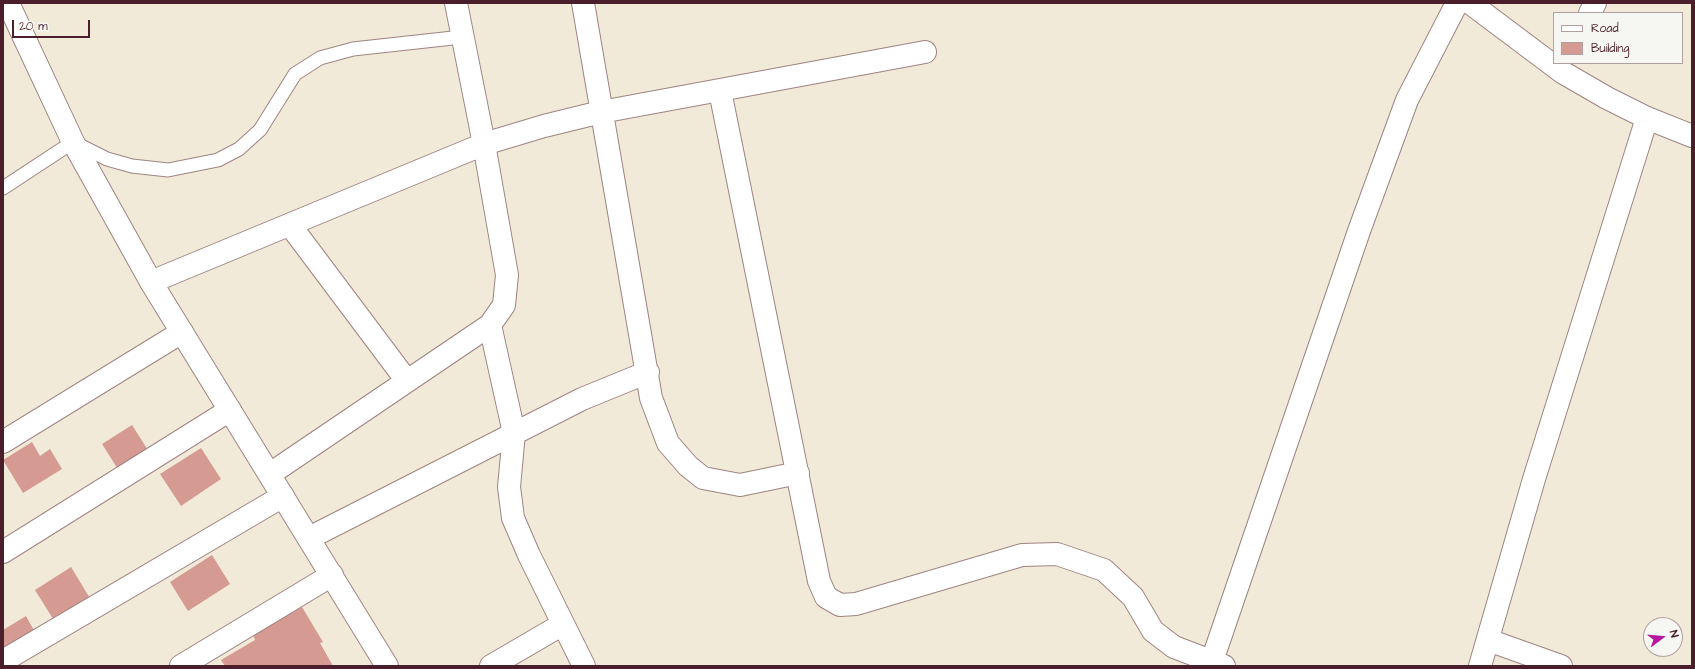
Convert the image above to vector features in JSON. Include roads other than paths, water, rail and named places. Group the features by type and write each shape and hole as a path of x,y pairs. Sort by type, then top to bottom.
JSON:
{"street":[{"path":"8,3 73,142 151,282 387,666"},
{"path":"270,474 490,325 504,305 507,275 484,144 456,3"},
{"path":"583,3 648,372 651,398 668,443 688,466 703,478 740,485 798,473"},
{"path":"720,91 819,581 826,597 840,605 856,604 1022,555 1057,554 1104,570 1133,598 1153,631 1174,646 1218,664 1359,231 1407,100 1457,3"},
{"path":"1470,3 1553,60"},
{"path":"1590,12 1595,3"},
{"path":"151,282 484,144 544,126 601,112 924,52"},
{"path":"1564,68 1607,98 1647,118 1692,136"},
{"path":"1480,666 1534,478 1647,118"},
{"path":"290,225 407,381"},
{"path":"490,325 514,433 510,487 513,518 529,555 584,666"},
{"path":"3,442 182,332"},
{"path":"309,538 582,399 648,372"},
{"path":"3,552 230,410"},
{"path":"3,661 283,496"},
{"path":"192,663 332,575"},
{"path":"491,666 563,624"},
{"path":"1488,640 1561,666"}],"lane":[{"path":"3,188 73,142 107,159 132,166 168,170 218,160 239,149 260,130 295,74 320,58 353,49 462,37"}]}
